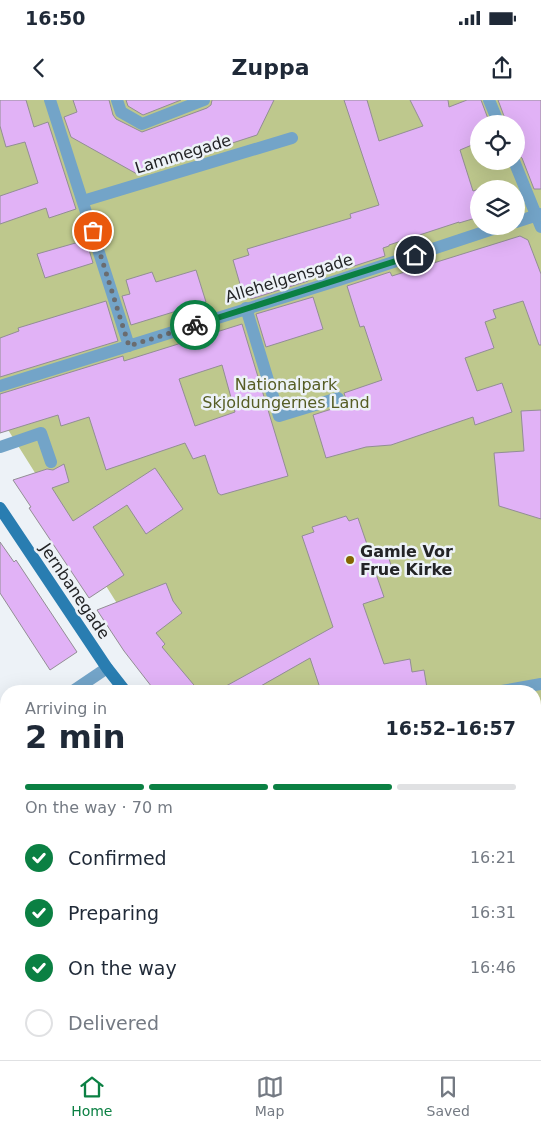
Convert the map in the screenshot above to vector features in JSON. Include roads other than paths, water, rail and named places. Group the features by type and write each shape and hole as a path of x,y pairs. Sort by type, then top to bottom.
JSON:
{"street":[{"path":"50,100 129,346"},
{"path":"117,100 121,112 142,124 204,100"},
{"path":"489,100 495,115"},
{"name":"Lammegade","path":"83,201 292,138"},
{"path":"518,170 540,218 525,220"},
{"name":"Allehelgensgade","path":"0,386 339,280 475,235"},
{"path":"246,308 279,416 338,398"},
{"path":"0,447 41,433 51,462"},
{"name":"Jernbanegade","path":"0,508 120,685"},
{"path":"82,685 107,668"}],"place":[{"name":"Gamle Vor Frue Kirke","path":"350,560"}],"park label":[{"name":"Nationalpark Skjoldungernes Land","path":"286,393"}]}
